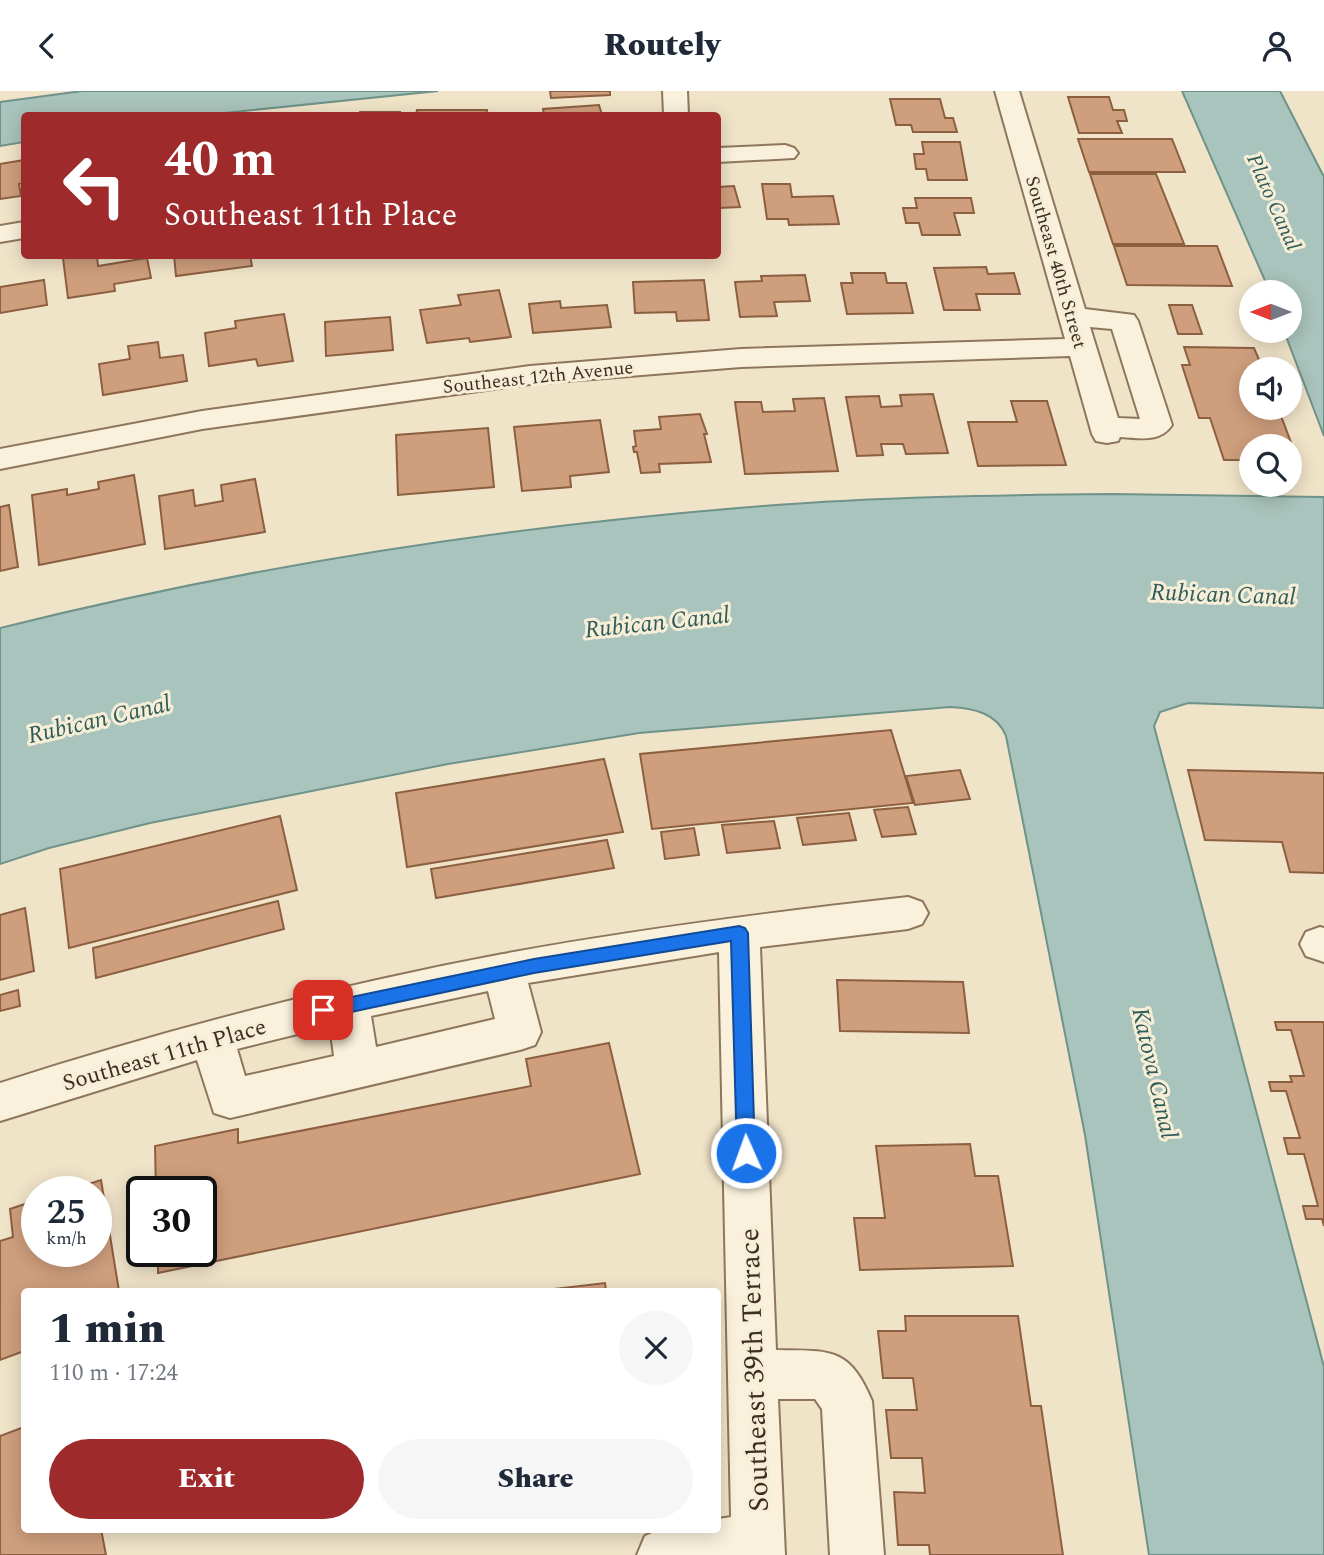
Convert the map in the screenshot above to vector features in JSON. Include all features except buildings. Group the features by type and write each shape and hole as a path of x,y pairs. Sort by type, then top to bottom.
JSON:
{"street":[{"path":"675,91 676,112"},
{"name":"Southeast 40th Street","path":"1007,91 1072,317 1081,348 1106,431 1153,429 1157,425 1124,321 1072,317"},
{"path":"721,155 785,153"},
{"path":"0,234 21,230"},
{"name":"Southeast 12th Avenue","path":"0,459 202,420 530,375 741,358 1081,348"},
{"name":"Southeast 11th Place","path":"0,1102 213,1039 348,1005 504,972 739,933 908,913"},
{"name":"Southeast 39th Terrace","path":"739,933 758,1546"},
{"path":"213,1039 230,1099 520,1032 504,972"},
{"path":"348,1005 358,1069"},
{"path":"753,1374 827,1375 847,1401 857,1555"},
{"path":"664,1555 758,1546"}],"water":[{"path":"82,91 438,91 233,112 21,112 21,142 0,146 0,102"},
{"name":"Plato Canal","path":"1182,91 1280,91 1324,177 1324,436 1302,378 1302,357 1294,357 1289,343 1302,343 1302,280 1265,280"},
{"path":"1112,494 1324,497 1324,708 1188,703 1160,712 1154,726 1324,1367 1324,1555 1149,1555 1085,1135 1006,736 997,722 983,713 950,707 639,733 448,764 150,823 49,848 0,864 0,628 283,567 475,537 667,514 807,503 937,497"}],"route":[{"path":"323,1010 534,966 739,933 746,1153"}],"water label":[{"name":"Rubican Canal","path":"1223,594"},
{"name":"Rubican Canal","path":"657,622"},
{"name":"Rubican Canal","path":"99,719"},
{"name":"Katova Canal","path":"1155,1073"}]}
